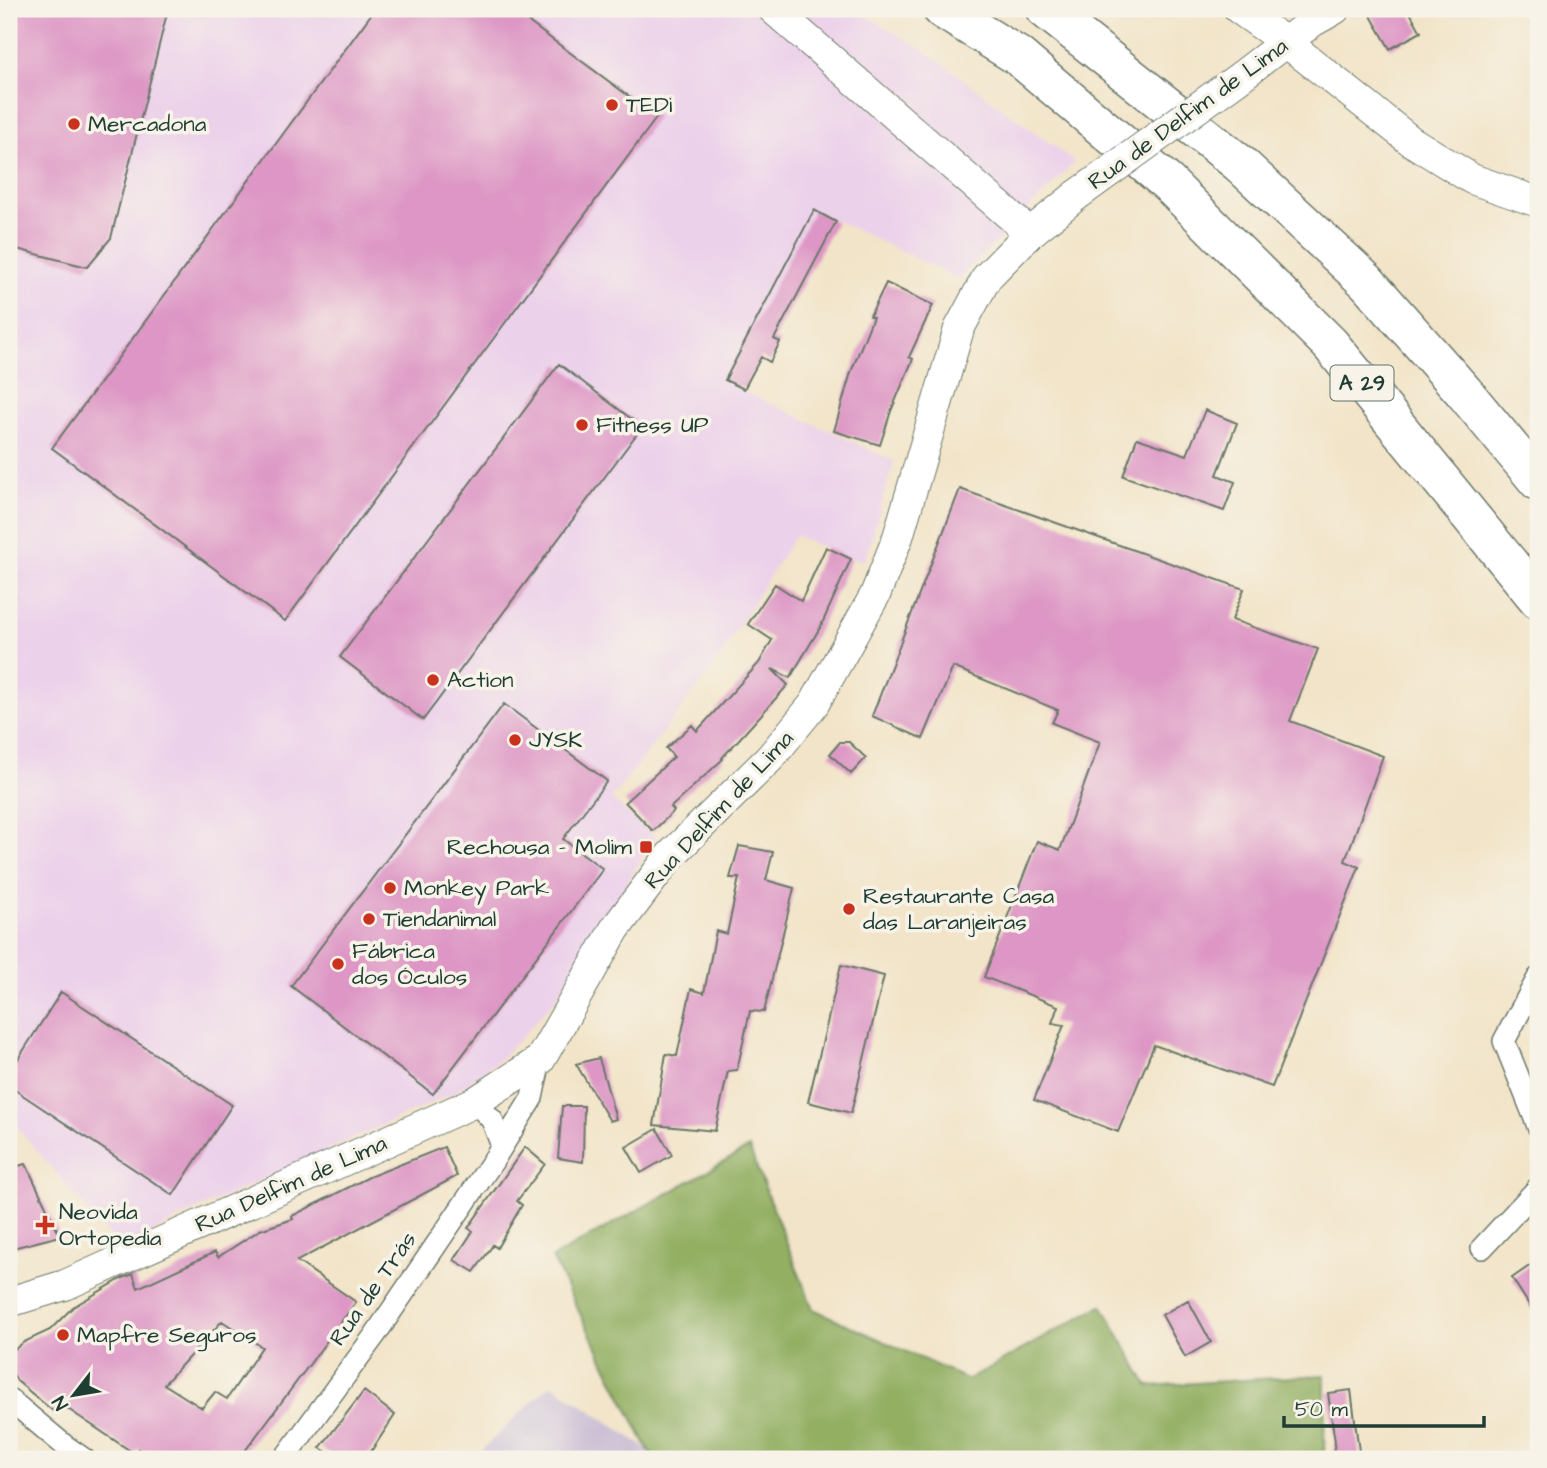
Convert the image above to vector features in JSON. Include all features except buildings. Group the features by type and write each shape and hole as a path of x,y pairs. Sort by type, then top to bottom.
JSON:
{"highway":[{"name":"A 29","path":"942,9 1018,56 1178,192 1330,344 1538,599"},
{"path":"1045,9 1240,164 1367,282 1538,481"}],"main road":[{"path":"773,9 1030,233"},
{"path":"1240,9 1411,141 1472,179 1538,202"},
{"name":"Rua de Delfim de Lima","path":"1077,195 1312,22 1335,9"},
{"name":"Rua Delfim de Lima","path":"9,1302 65,1285 475,1102 540,1060 615,929 670,856 770,758 814,704 875,596 898,537 959,329 987,277 1030,233 1077,195"}],"street":[{"path":"1538,978 1504,1041 1538,1126"},
{"name":"Rua de Trás","path":"284,1459 375,1335 502,1146 532,1098 540,1060"},
{"path":"475,1102 492,1120 502,1146"},
{"path":"1482,1248 1538,1188"},
{"path":"9,1399 84,1459"}],"shaded area":[{"path":"9,9 854,9 925,51 1075,162 959,279 814,210 730,385 894,461 865,560 851,559 795,535 714,666 611,799 655,837 556,998 499,1060 455,1092 198,1209 121,1249 9,1118"},
{"path":"551,1384 663,1459 472,1459"}],"green space":[{"path":"749,1148 813,1309 968,1380 1102,1305 1148,1386 1325,1375 1324,1459 653,1459 552,1258"}],"place":[{"name":"TEDi","path":"612,105"},
{"name":"Mercadona","path":"74,124"},
{"name":"Fitness UP","path":"582,425"},
{"name":"Action","path":"433,680"},
{"name":"JYSK","path":"515,740"},
{"name":"Rechousa - Molim","path":"646,847"},
{"name":"Monkey Park","path":"390,888"},
{"name":"Restaurante Casa das Laranjeiras","path":"849,909"},
{"name":"Tiendanimal","path":"369,919"},
{"name":"Fábrica dos Óculos","path":"338,964"},
{"name":"Neovida Ortopedia","path":"45,1225"},
{"name":"Mapfre Seguros","path":"63,1335"}]}
